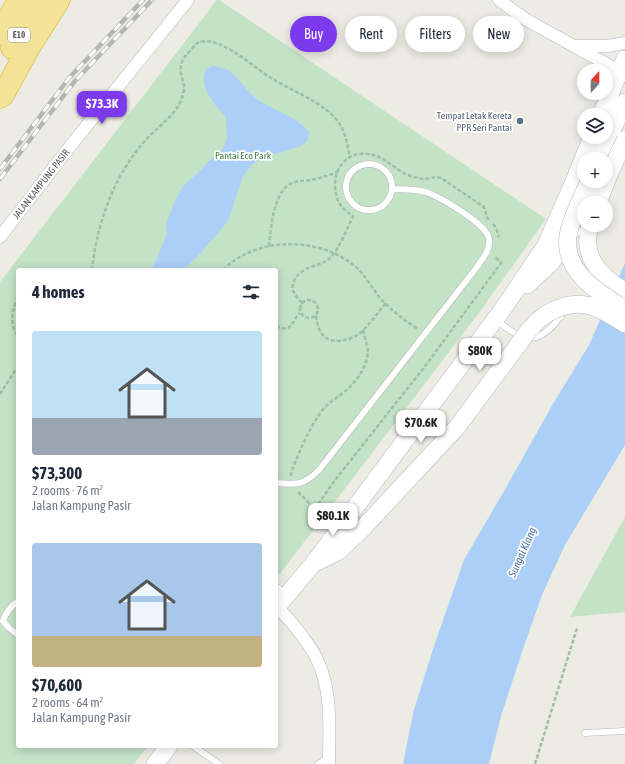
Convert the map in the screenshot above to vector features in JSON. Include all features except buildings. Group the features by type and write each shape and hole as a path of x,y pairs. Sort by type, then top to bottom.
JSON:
{"highway":[{"name":"E10","path":"0,34 19,0"},
{"name":"E10","path":"0,71 39,0"},
{"path":"0,98 27,50 59,0"}],"street":[{"name":"JALAN KAMPUNG PASIR","path":"0,237 72,144 188,0"},
{"path":"499,0 525,19 574,46 624,70 605,108"},
{"path":"574,46 608,46 625,43"},
{"path":"602,152 625,102"},
{"path":"613,165 625,140"},
{"path":"329,760 328,699 321,669 279,599 313,564 500,313 546,245 589,144"},
{"path":"613,168 625,149"},
{"path":"613,169 625,153"},
{"path":"586,188 568,234 569,251 575,266 584,280 599,294 624,306"},
{"path":"500,313 551,263 577,223"},
{"path":"588,232 586,242 588,252 602,274 617,286 624,306"},
{"path":"588,252 625,278"},
{"path":"313,564 339,551 364,527 458,426 529,330 540,319 551,311 564,306 585,304 604,312 625,324"},
{"path":"155,764 167,748"}],"lane":[{"path":"364,164 372,164 378,165 385,169 392,182 392,189 390,197 385,204 371,210 363,209 350,200 346,192 346,184 348,177 357,167 364,164"},
{"path":"278,483 292,485 301,484 309,480 319,470 425,334 481,260 489,246 489,238 484,230 475,221 436,196 413,190 392,189"},
{"path":"500,313 512,333 530,339 544,334 561,316"},
{"path":"16,602 12,605 3,621 8,628 16,634"},
{"path":"585,733 625,731"},
{"path":"196,748 219,764"},
{"path":"318,764 329,760"}],"path":[{"path":"92,268 97,234 114,189 134,153 177,108 184,89 180,70 181,63 195,45 200,42 211,42 230,49 271,78 322,107 339,123 345,133 350,157"},
{"path":"302,303 295,295 292,288 298,275 305,269 330,258 353,216 345,212 338,203 335,192 335,180 338,168 354,154 364,153 375,155 410,176 425,179 437,177 441,178 484,207 486,217 496,228 499,234 499,242"},
{"path":"269,246 274,213 280,195 287,186 293,182 316,179 337,172"},
{"path":"226,268 241,257 258,249 278,244 302,244 320,249 341,257 356,267 394,313 425,334"},
{"path":"362,330 368,346 367,359 362,372 353,384 331,401 321,412 302,447 291,473 292,485 315,509 335,480 426,365 501,263 495,257 497,253"},
{"path":"278,327 285,329 293,325 296,317 300,313 302,303 311,300 316,303 319,311 316,316 319,330 322,334 326,338 332,340 343,340 354,337 386,304"},
{"path":"16,304 12,323 16,332"},
{"path":"300,313 307,319 316,316"},
{"path":"0,394 16,369"},
{"path":"535,764 577,628"}],"green space":[{"name":"Pantai Eco Park","path":"217,0 219,0 290,48 290,52 297,52 546,219 481,310 278,576 278,268 16,268 16,748 146,748 134,764 0,764 0,282"},
{"path":"625,517 625,612 570,617"}],"water":[{"path":"212,66 228,70 239,79 253,96 304,127 309,132 308,140 301,146 262,158 251,166 243,176 228,221 197,257 185,268 151,268 156,261 167,233 166,224 175,201 184,185 223,149 227,138 226,117 208,95 204,83 206,69"},
{"name":"Sungai Klang","path":"625,263 625,445 565,545 542,595 501,716 489,764 403,764 413,713 434,646 464,560 554,402 589,345"}],"railway":[{"path":"0,169 69,78 143,0"},
{"path":"0,179 75,81 152,0"}],"place":[{"name":"Tempat Letak Kereta PPR Seri Pantai","path":"520,121"}]}
